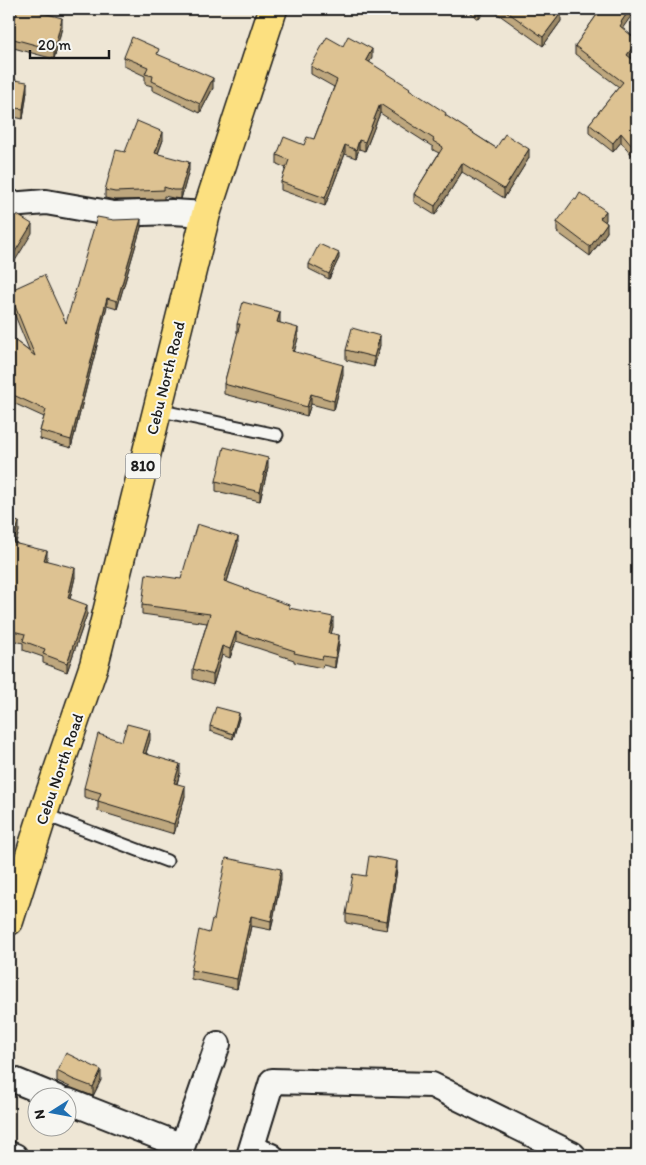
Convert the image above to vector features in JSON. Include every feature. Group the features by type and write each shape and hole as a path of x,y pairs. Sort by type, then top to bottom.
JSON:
{"highway":[{"name":"Cebu North Road","path":"9,921 94,665 206,214 273,9"}],"street":[{"path":"9,205 46,202 114,214 172,212 206,214"},
{"path":"78,1106 180,1151 218,1044"},
{"path":"9,1078 34,1088"},
{"path":"257,1154 272,1081 432,1085 574,1156"},
{"path":"9,1154 15,1156"}],"lane":[{"path":"157,410 277,435"},
{"path":"43,814 167,861"}],"building":[{"path":"17,9 29,9 62,18 54,50 10,38"},
{"path":"503,9 555,9 561,13 543,37"},
{"path":"601,9 630,9 620,26 637,40 627,55 637,63 637,152 621,133 613,143 589,124 623,82 575,46"},
{"path":"348,36 372,49 366,60 496,148 505,134 529,149 504,189 462,163 435,206 414,194 443,147 433,141 434,139 380,104 365,142 359,140 356,150 345,145 325,198 281,182 289,160 277,155 284,137 304,145 307,137 314,139 337,80 311,66 327,37 343,46"},
{"path":"132,37 159,49 157,54 213,78 200,104 152,81 153,76 145,74 148,67 124,57"},
{"path":"9,79 27,82 23,109 9,107"},
{"path":"137,121 163,132 155,153 189,162 181,190 164,187 164,190 115,192 105,190 116,150 125,152"},
{"path":"580,193 606,211 600,218 607,223 590,247 557,222"},
{"path":"9,210 32,224 10,260 9,260"},
{"path":"97,217 114,220 141,219 117,301 107,298 71,440 40,431 46,410 9,393 9,336 35,356 9,291 44,275 66,323"},
{"path":"319,244 339,253 329,274 309,264"},
{"path":"243,302 280,312 277,322 298,328 292,351 343,365 334,401 311,394 307,407 224,384 240,324 237,324"},
{"path":"352,328 380,336 374,357 346,350"},
{"path":"224,447 268,458 260,492 216,481"},
{"path":"9,519 19,522 13,543 47,551 44,560 75,568 68,598 87,605 67,663 43,654 45,649 23,641 25,634 9,630"},
{"path":"197,524 238,537 224,581 289,605 289,608 333,617 329,633 339,635 335,658 323,656 322,659 294,653 295,651 236,632 230,649 222,646 213,675 193,669 210,614 142,605 146,574 181,579"},
{"path":"216,707 239,713 233,734 210,726"},
{"path":"127,724 150,730 143,753 180,764 174,783 185,786 174,824 98,801 101,793 84,788 98,734 122,741"},
{"path":"369,856 397,861 387,921 346,914 353,874 366,876"},
{"path":"226,858 281,869 271,921 251,916 237,979 191,970 199,930 209,933 212,919 214,920"},
{"path":"66,1053 101,1070 93,1087 57,1071"}]}
